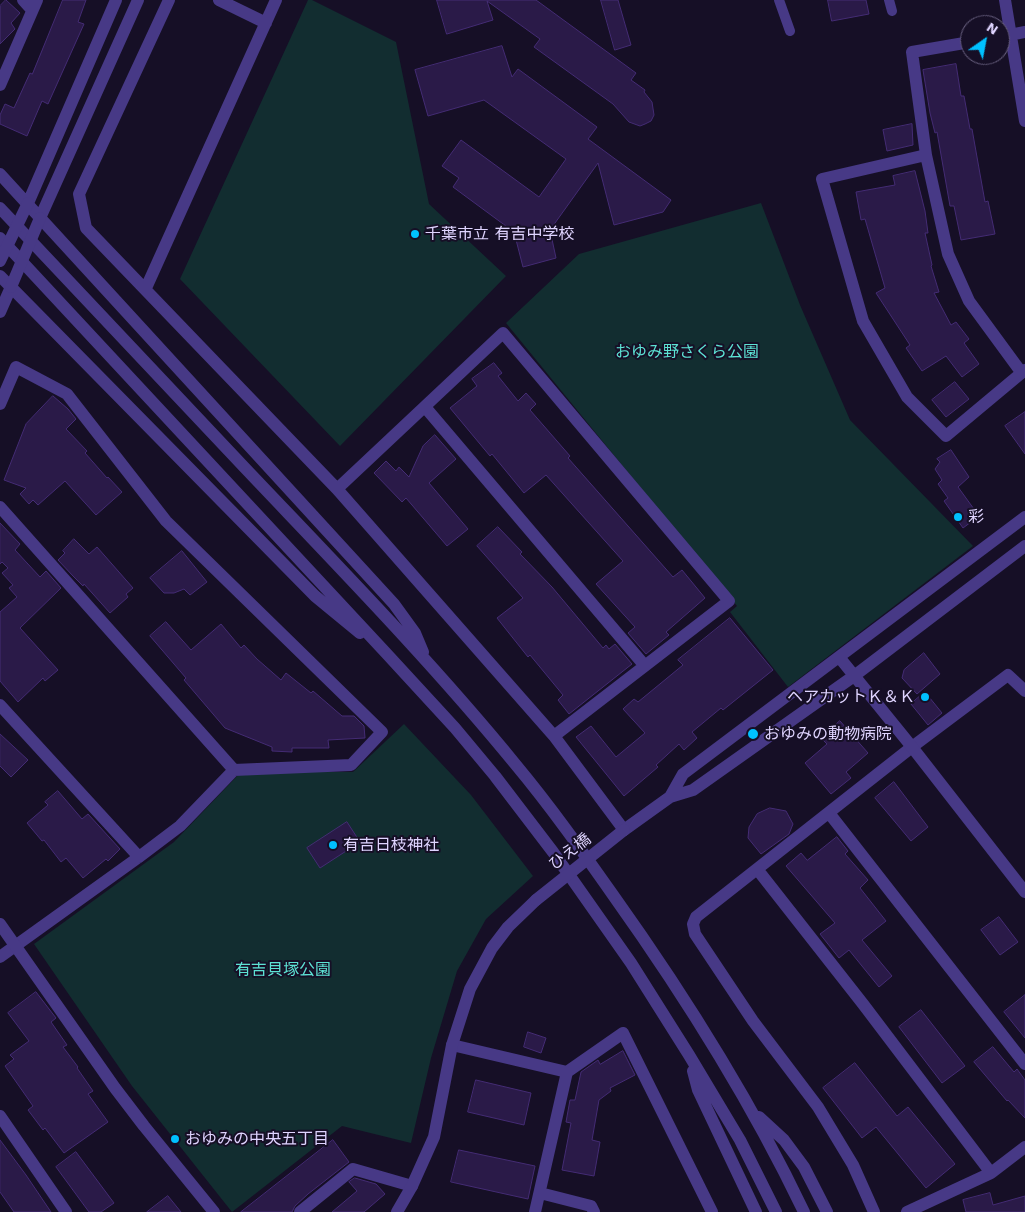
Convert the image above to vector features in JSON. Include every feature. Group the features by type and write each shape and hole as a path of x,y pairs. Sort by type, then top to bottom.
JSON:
{"street":[{"path":"0,85 35,5 23,0"},
{"path":"0,261 28,203 116,0"},
{"path":"0,312 138,0"},
{"path":"169,0 79,194 86,228 146,288 337,489 554,736 624,830"},
{"path":"219,0 266,23"},
{"path":"146,288 276,0"},
{"path":"1005,0 1005,15"},
{"path":"1010,35 1025,32"},
{"path":"926,155 822,179 863,321 907,397 946,436 1023,371 969,301 948,254 926,155 912,52 960,44"},
{"path":"1010,57 1025,121"},
{"path":"0,174 394,604 415,633 426,659"},
{"path":"0,208 426,659 517,766 574,840 645,940 752,1110 804,1212"},
{"path":"0,238 386,653 455,728 495,776 553,852 631,963 740,1140 776,1212"},
{"path":"0,276 315,596 342,620 386,653"},
{"path":"337,489 503,332 729,601 554,736"},
{"path":"0,404 16,368 67,394 166,521 382,732 352,765 234,770 180,826 139,858 0,957"},
{"path":"425,407 645,666"},
{"path":"0,508 234,770"},
{"path":"670,797 683,774 1025,516"},
{"path":"670,797 694,790 854,676 1025,546"},
{"path":"839,657 1023,885"},
{"path":"874,1212 853,1165 818,1107 753,1021 696,934 693,924 696,917 912,747 1008,675 1025,691"},
{"path":"0,705 139,858"},
{"name":"ひえ橋","path":"397,1212 412,1186 434,1137 452,1045 470,990 492,948 508,927 536,900 624,830 670,797"},
{"path":"828,813 1025,1064"},
{"path":"757,869 863,1004 991,1173"},
{"path":"0,924 115,1088 214,1212"},
{"path":"535,1212 567,1072 623,1033 712,1212"},
{"path":"452,1045 567,1072"},
{"path":"689,1055 698,1090 756,1212"},
{"path":"752,1110 784,1140 804,1167 827,1212"},
{"path":"0,1116 66,1212"},
{"path":"907,1212 991,1173 1025,1147"},
{"path":"300,1212 354,1169 412,1186"},
{"path":"540,1193 591,1206 594,1212"}],"lane":[{"path":"779,0 790,31"},
{"path":"889,0 892,11"}],"green space":[{"path":"308,0 312,0 396,42 429,204 506,276 340,446 180,279"},
{"name":"おゆみ野さくら公園","path":"761,203 800,305 850,420 973,546 788,687 730,612 737,606 506,323 579,254"},
{"name":"有吉貝塚公園","path":"404,724 471,795 533,876 486,919 457,971 431,1058 411,1143 342,1126 232,1212 132,1086 34,944 174,842 241,772 353,772"}],"building":[{"path":"6,0 20,13 11,23 15,29 0,44 0,6"},
{"path":"63,0 86,0 78,22 84,24 48,104 42,101 27,136 0,124 0,115 5,104 14,108 30,73 32,74"},
{"path":"437,0 536,0 636,73 631,80 645,90 644,92 652,102 654,115 651,121 640,126 629,122 613,104 534,47 540,39 487,1 493,20 447,34"},
{"path":"601,0 618,0 631,45 615,50"},
{"path":"828,0 866,0 869,14 832,21"},
{"path":"502,46 512,77 518,69 597,127 588,139 671,200 663,212 614,225 598,163 550,230 556,258 523,267 514,232 453,187 459,178 442,166 461,140 539,197 566,159 484,100 428,116 415,70"},
{"path":"956,64 961,96 964,96 970,129 972,129 985,202 988,201 995,234 961,240 954,206 950,206 937,132 935,133 930,113 923,70"},
{"path":"912,124 913,145 887,151 883,130"},
{"path":"915,171 925,211 928,233 925,233 931,266 939,292 934,293 951,325 956,322 969,339 964,343 979,364 962,377 946,356 922,371 906,348 910,345 876,293 885,288 865,219 861,220 856,192 895,185 893,176"},
{"path":"494,363 502,373 498,376 518,401 526,393 536,404 530,410 570,456 568,458 673,577 682,570 705,598 666,632 669,635 646,654 628,633 635,627 596,584 623,561 546,475 524,493 450,408 477,386 472,379"},
{"path":"955,382 969,399 946,417 932,400"},
{"path":"53,396 76,419 66,429 87,451 85,453 107,478 122,492 96,515 65,481 38,505 33,500 29,504 20,494 26,488 4,480 26,424"},
{"path":"1025,412 1025,454 1005,426"},
{"path":"435,435 456,459 429,483 468,529 447,546 406,498 402,502 374,473 386,461 396,471 399,467 409,477 423,446"},
{"path":"951,450 969,477 958,487 979,516 963,528 944,501 948,498 938,484 942,480 935,469 940,462 937,459"},
{"path":"0,523 20,544 15,550 40,577 46,571 61,588 20,628 58,670 45,681 43,678 18,702 0,681 0,612 17,597 9,588 13,585 2,573 8,568 2,562 0,564"},
{"path":"498,527 522,552 520,554 552,587 603,648 606,645 609,649 615,644 632,664 569,714 558,700 563,695 530,655 528,657 497,618 523,598 477,546"},
{"path":"74,539 89,554 97,547 133,588 126,594 128,597 110,613 84,584 83,586 58,560"},
{"path":"182,551 207,582 190,595 184,589 174,593 164,593 150,578"},
{"path":"730,618 773,670 692,732 697,738 684,750 679,744 656,765 658,767 624,796 576,737 591,726 616,757 645,733 623,709 634,699 638,702 683,665 678,660"},
{"path":"166,622 191,650 221,624 241,648 244,645 281,680 286,673 311,693 313,691 342,716 354,716 364,726 365,738 328,740 329,748 292,748 292,752 272,751 272,747 225,728 150,636"},
{"path":"924,653 940,674 917,694 902,678 904,670"},
{"path":"925,692 942,713 928,725 911,704"},
{"path":"840,721 868,753 846,772 851,778 831,794 805,763 827,744 821,738"},
{"path":"0,734 28,760 11,777 0,766"},
{"path":"894,782 928,827 911,841 875,798"},
{"path":"58,791 82,819 88,814 120,849 108,861 106,859 83,878 66,858 61,862 44,840 42,841 27,823 48,805 45,802"},
{"path":"770,808 786,811 793,824 789,834 761,854 748,838 749,827 757,814"},
{"name":"有吉日枝神社","path":"347,822 360,842 320,868 307,848"},
{"path":"837,837 848,851 845,854 868,880 860,888 886,921 862,940 892,976 879,987 849,950 839,958 820,934 835,923 786,866 801,853 807,860"},
{"path":"999,917 1018,942 1000,955 981,930"},
{"path":"36,992 56,1018 51,1022 67,1045 63,1047 93,1091 88,1094 108,1122 64,1153 28,1110 33,1106 5,1066 14,1059 10,1055 29,1041 8,1013"},
{"path":"1025,995 1025,1038 1004,1012"},
{"path":"921,1010 965,1066 942,1083 899,1027"},
{"path":"528,1032 546,1038 541,1053 524,1047"},
{"path":"993,1047 1014,1072 1017,1069 1025,1080 1025,1118 1007,1101 974,1062"},
{"path":"623,1051 635,1075 610,1088 611,1091 599,1100 592,1140 600,1142 594,1176 562,1170 571,1123 566,1122 570,1100 575,1100 581,1072 598,1060 600,1064"},
{"path":"855,1063 897,1116 908,1107 955,1164 926,1188 876,1127 862,1138 823,1088"},
{"path":"476,1080 531,1093 524,1125 468,1112"},
{"path":"0,1140 51,1212 14,1212 0,1192"},
{"path":"333,1140 349,1162 308,1194 295,1206 292,1212 241,1212"},
{"path":"459,1150 535,1166 528,1199 451,1182"},
{"path":"76,1152 114,1203 101,1212 89,1212 56,1167"},
{"path":"355,1178 376,1184 385,1194 364,1212 332,1212 357,1191 349,1182"},
{"path":"990,1193 993,1205 1025,1196 1025,1212 966,1212 963,1200"},
{"path":"168,1196 181,1212 147,1212"}],"place":[{"name":"千葉市立 有吉中学校","path":"415,234"},
{"name":"彩","path":"958,517"},
{"name":"ヘアカットＫ＆Ｋ","path":"925,697"},
{"name":"おゆみの動物病院","path":"753,734"},
{"name":"有吉日枝神社","path":"333,845"},
{"name":"おゆみの中央五丁目","path":"175,1139"}]}
